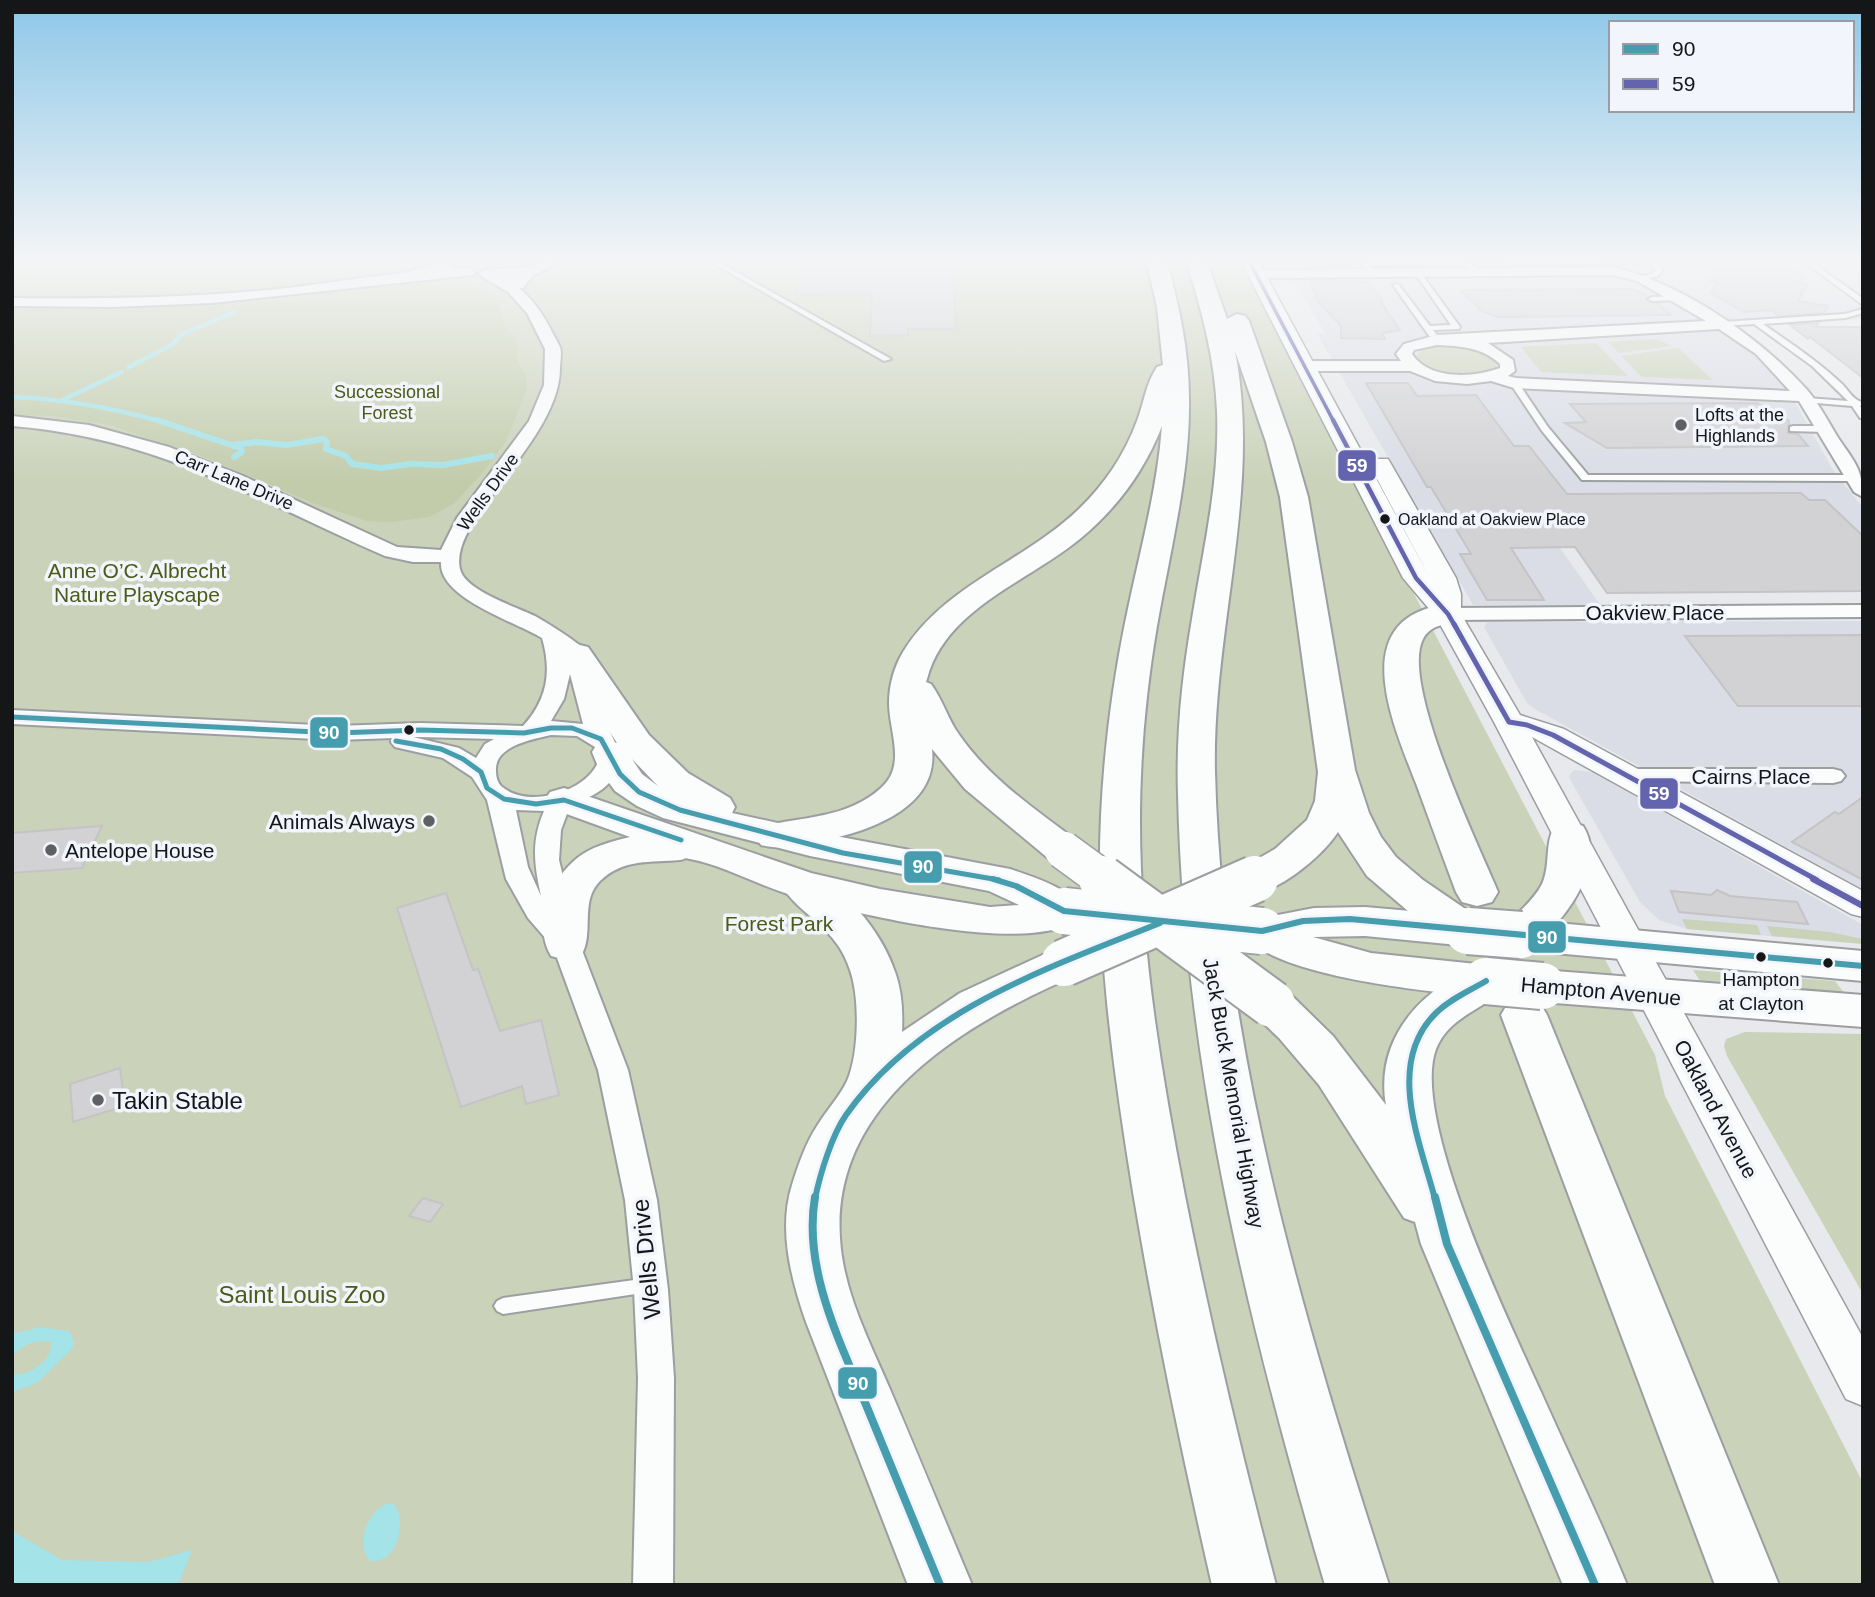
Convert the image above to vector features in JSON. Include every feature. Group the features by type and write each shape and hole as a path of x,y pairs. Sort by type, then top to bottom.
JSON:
{"main road":[{"path":"1174,334 1178,416 1127,712 1120,821 1120,878 1131,1018 1152,1155 1187,1344 1244,1585"},
{"name":"Jack Buck Memorial Highway","path":"1220,334 1230,410 1226,500 1200,677 1197,730 1199,842 1210,970 1233,1111 1252,1205 1312,1441 1357,1585"},
{"path":"1242,334 1287,468 1336,771 1359,836 1369,851 1401,882 1472,912"},
{"path":"564,646 589,670 618,720 656,764 697,796 775,836 814,830 863,817 895,796 910,780 915,764 915,746 907,698 919,654 949,617 1070,533 1105,499 1135,456 1151,420 1163,378 1177,356"},
{"path":"1448,614 1422,621 1411,632 1403,655 1402,691 1472,912"},
{"path":"914,669 929,715 954,755 1004,805 1164,921 1294,1023 1337,1070 1447,1244"},
{"path":"605,746 620,774 639,792 680,810 843,853 995,879 1016,886 1064,911"},
{"path":"940,1585 833,1320 816,1265 812,1236 817,1182 846,1115 870,1085 907,1052 957,1017 1011,987 1255,879 1291,857 1324,825 1333,805 1336,771"},
{"path":"561,800 801,884 947,916 990,921 1031,920 1064,911"},
{"path":"1521,935 1550,906 1564,885 1569,869 1569,835"},
{"path":"566,945 568,901 584,873 595,864 620,852 652,846 713,851"},
{"path":"801,884 825,902 855,935 873,966 879,988 881,1016 878,1052 870,1085"},
{"name":"Hampton Avenue","path":"1064,911 1262,931 1303,922 1472,912 1521,935 1863,966"},
{"name":"Hampton Avenue","path":"1262,931 1313,955 1347,965 1517,994 1655,996 1863,1011"},
{"path":"1595,1585 1447,1244 1418,1140 1409,1100 1412,1051 1435,1014 1454,999 1517,994 1747,1585"}],"street":[{"name":"Wells Drive","path":"547,334 554,353 554,369 546,401 527,438 461,527 448,556 452,573 471,592 527,620 564,646"},
{"name":"Oakland Avenue","path":"1298,334 1416,578 1448,614 1509,722 1863,1384"},
{"path":"1408,360 1409,347 1433,334 1476,344 1502,355 1508,363 1507,371 1496,377"},
{"path":"1455,341 1572,334"},
{"path":"1736,334 1761,351 1806,398 1863,492"},
{"path":"1312,360 1408,360 1438,376 1458,379 1496,377 1514,383 1806,398"},
{"name":"Carr Lane Drive","path":"12,421 93,430 141,442 233,477 392,552 413,556 448,556"},
{"name":"Oakview Place","path":"1448,614 1863,611"},
{"path":"564,646 605,746 609,767 598,782 583,792 561,800 522,803 498,797 483,782 481,772 486,758 494,750 528,732 552,704 558,688 557,652 564,646"},
{"path":"12,717 337,733 420,730 528,732 572,728 605,746"},
{"path":"1509,722 1540,729 1863,906"},
{"path":"337,733 441,749 481,772"},
{"name":"Cairns Place","path":"1627,776 1833,776"},
{"name":"Wells Drive","path":"498,797 506,817 516,870 524,888 533,906 566,945"},
{"name":"Wells Drive","path":"561,800 548,830 545,860 566,945 613,1070 641,1200 656,1378 653,1585"}],"lane":[{"path":"842,334 887,359"},
{"path":"1772,334 1818,368 1859,404 1863,416"},
{"path":"1514,383 1545,429 1585,478 1853,478"},
{"path":"1806,398 1859,404"},
{"path":"1793,429 1824,429"},
{"path":"503,1306 650,1285"}],"shaded area":[{"path":"1317,334 1748,334 1811,389 1787,388 1833,470 1863,508 1863,545 1560,548 1601,606 1473,605"},
{"path":"1863,621 1863,889 1533,708 1527,703 1484,627 1487,622"},
{"path":"1574,770 1592,772 1863,925 1863,944 1687,929 1659,920 1640,902 1571,781 1569,776"}],"green space":[{"name":"Forest Park","path":"12,334 1278,334 1655,1055 1665,1096 1863,1483 1863,1585 12,1585"},
{"name":"Successional Forest","path":"12,334 513,334 516,337 518,362 526,375 526,391 505,443 454,504 429,517 391,522 367,521 315,504 212,460 110,425 52,416 12,415"},
{"path":"1656,339 1672,346 1619,353 1608,342"},
{"path":"1596,343 1628,376 1541,372 1521,347"},
{"path":"1439,345 1476,350 1497,360 1497,368 1488,373 1454,376 1431,369 1415,357 1423,348"},
{"path":"1678,348 1713,380 1642,377 1621,356"},
{"path":"1682,919 1757,925 1761,935 1687,929"},
{"path":"1767,926 1830,932 1863,939 1863,944 1772,936"},
{"path":"1693,970 1835,981 1845,994 1701,982"},
{"path":"1745,1032 1863,1034 1863,1294 1727,1056 1724,1046 1726,1039"}],"water":[{"path":"40,1327 69,1331 74,1341 73,1348 37,1383 12,1392 12,1374 26,1373 39,1366 51,1349 51,1342 30,1344 12,1356 12,1334"},
{"path":"390,1503 395,1505 400,1522 397,1541 387,1556 370,1561 364,1546 366,1528 375,1512"},
{"path":"12,1531 62,1560 149,1562 192,1550 178,1585 12,1585"}],"building":[{"path":"870,334 908,334 908,335 870,336"},
{"path":"1341,334 1382,334 1385,339 1341,338"},
{"path":"1801,334 1863,334 1863,378 1810,337 1808,339"},
{"path":"1366,383 1408,383 1417,396 1476,395 1514,446 1529,446 1567,494 1801,493 1809,500 1825,500 1863,536 1863,591 1607,593 1575,547 1511,548 1544,600 1487,600 1460,554 1471,554 1431,487 1427,487"},
{"name":"Lofts at the Highlands","path":"1757,403 1789,421 1788,433 1798,434 1808,446 1607,448 1565,423 1586,422 1570,404"},
{"path":"1863,635 1863,706 1738,706 1685,636"},
{"path":"1863,797 1863,880 1792,842 1835,812 1839,814"},
{"name":"Antelope House","path":"102,826 82,868 12,873 12,833"},
{"path":"1717,890 1730,896 1797,902 1808,924 1679,912 1671,891 1711,895"},
{"path":"446,893 473,970 478,969 500,1031 541,1020 559,1095 526,1104 522,1086 461,1107 397,908"},
{"name":"Takin Stable","path":"120,1068 125,1106 73,1122 70,1084"},
{"path":"423,1198 443,1204 430,1222 409,1216"}],"waterway":[{"path":"129,367 173,344 183,334"},
{"path":"62,400 122,372"},
{"path":"12,397 88,405 163,422"},
{"path":"157,420 163,422"},
{"path":"163,422 231,445 257,442 287,445 323,439 327,442 326,449 346,456 352,464 381,468 410,464 443,465 492,456"},
{"path":"233,446 240,447 242,452 234,457"}],"transit line":[{"name":"59","path":"1287,334 1416,578 1448,614 1509,722 1527,725 1553,735 1863,906"},
{"name":"90","path":"12,717 337,733 420,730 524,733 551,728 572,728 601,739 620,774 639,792 680,810 843,853 995,879 1016,886 1064,911 1262,931 1303,921 1350,919 1863,966"},
{"name":"90","path":"396,741 441,749 463,759 481,772 487,788 504,799 536,804 564,800 681,840"},
{"name":"90","path":"940,1585 834,1325 822,1289 814,1252 812,1226 813,1206 820,1177 846,1115 875,1079 910,1048 988,997 1031,976 1160,923"},
{"name":"90","path":"1486,981 1454,999 1435,1014 1422,1031 1412,1051 1409,1100 1447,1244 1595,1585"}],"place":[{"name":"Lofts at the Highlands","path":"1681,425"},
{"name":"Oakland at Oakview Place","path":"1385,519"},
{"name":"Animals Always","path":"429,821"},
{"name":"Antelope House","path":"51,850"},
{"name":"Hampton at Clayton","path":"1761,957"},
{"name":"Takin Stable","path":"98,1100"}],"park label":[{"name":"Anne O’C. Albrecht Nature Playscape","path":"137,582"},
{"name":"Saint Louis Zoo","path":"302,1294"}]}
